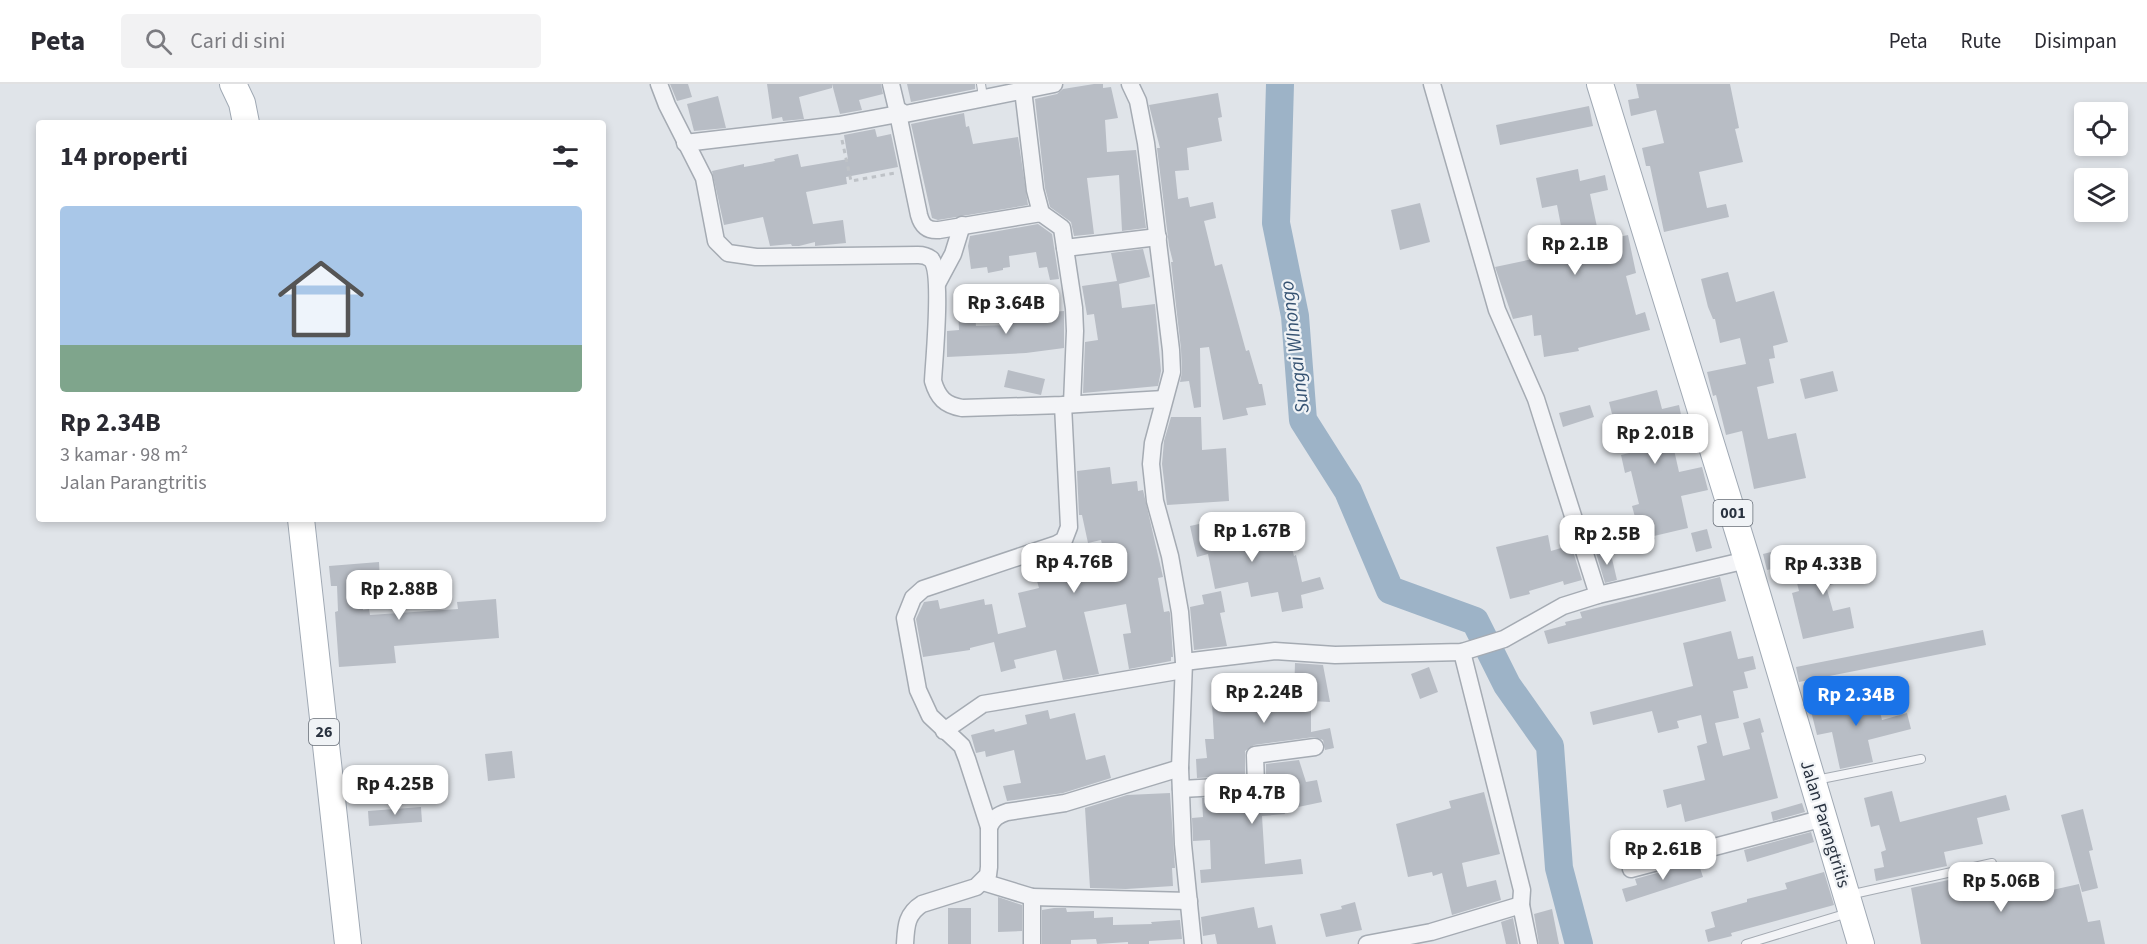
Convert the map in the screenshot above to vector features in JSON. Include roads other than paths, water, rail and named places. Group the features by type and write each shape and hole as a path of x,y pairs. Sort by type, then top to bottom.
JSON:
{"main road":[{"path":"233,84 242,104 245,120"},
{"name":"Jalan Parangtritis","path":"1600,84 1747,560 1862,944"},
{"name":"26","path":"301,522 348,944"}],"street":[{"path":"659,84 685,143 704,178 716,241 728,253 756,257 925,255 931,260 938,282 933,381 936,393 951,406 962,408 1067,405 1164,399"},
{"path":"891,84 908,170 921,223 926,228 939,230 1041,213"},
{"path":"685,143 839,125 897,112 905,114 982,91 1023,90 1054,84"},
{"path":"1130,84 1141,112 1158,237 1172,372 1153,443 1152,482 1170,556 1180,612 1183,666 1180,768 1183,844 1193,944"},
{"path":"1432,84 1497,310 1536,399 1598,595"},
{"path":"906,944 906,923 915,909 922,904 969,890 983,882 988,876 989,827 962,746 930,716 918,690 905,618 913,598 923,589 1057,544 1064,540 1069,527 1067,405 1076,331 1073,300 1062,228 1041,213 1035,190 1023,90"},
{"path":"938,282 953,254 962,225"},
{"path":"1065,248 1158,237"},
{"path":"944,731 983,704 1275,651 1335,655 1465,651 1504,639 1563,606 1598,595 1747,560"},
{"path":"1465,651 1522,890 1521,905 1529,944"},
{"path":"1181,789 1256,784 1255,755 1315,747"},
{"path":"989,827 998,815 1007,812 1065,802 1180,768"},
{"path":"1631,869 1824,818"},
{"path":"983,882 1032,897 1189,901"},
{"path":"1032,897 1032,944"},
{"path":"1367,944 1431,932 1521,905"}],"lane":[{"path":"1812,780 1921,759"},
{"path":"1746,944 1849,904 1992,863"}],"waterway":[{"name":"Sungai WInongo","path":"1280,84 1276,223 1295,316 1303,420 1348,491 1390,590 1475,621 1507,685 1550,746 1559,868 1579,944"}]}
